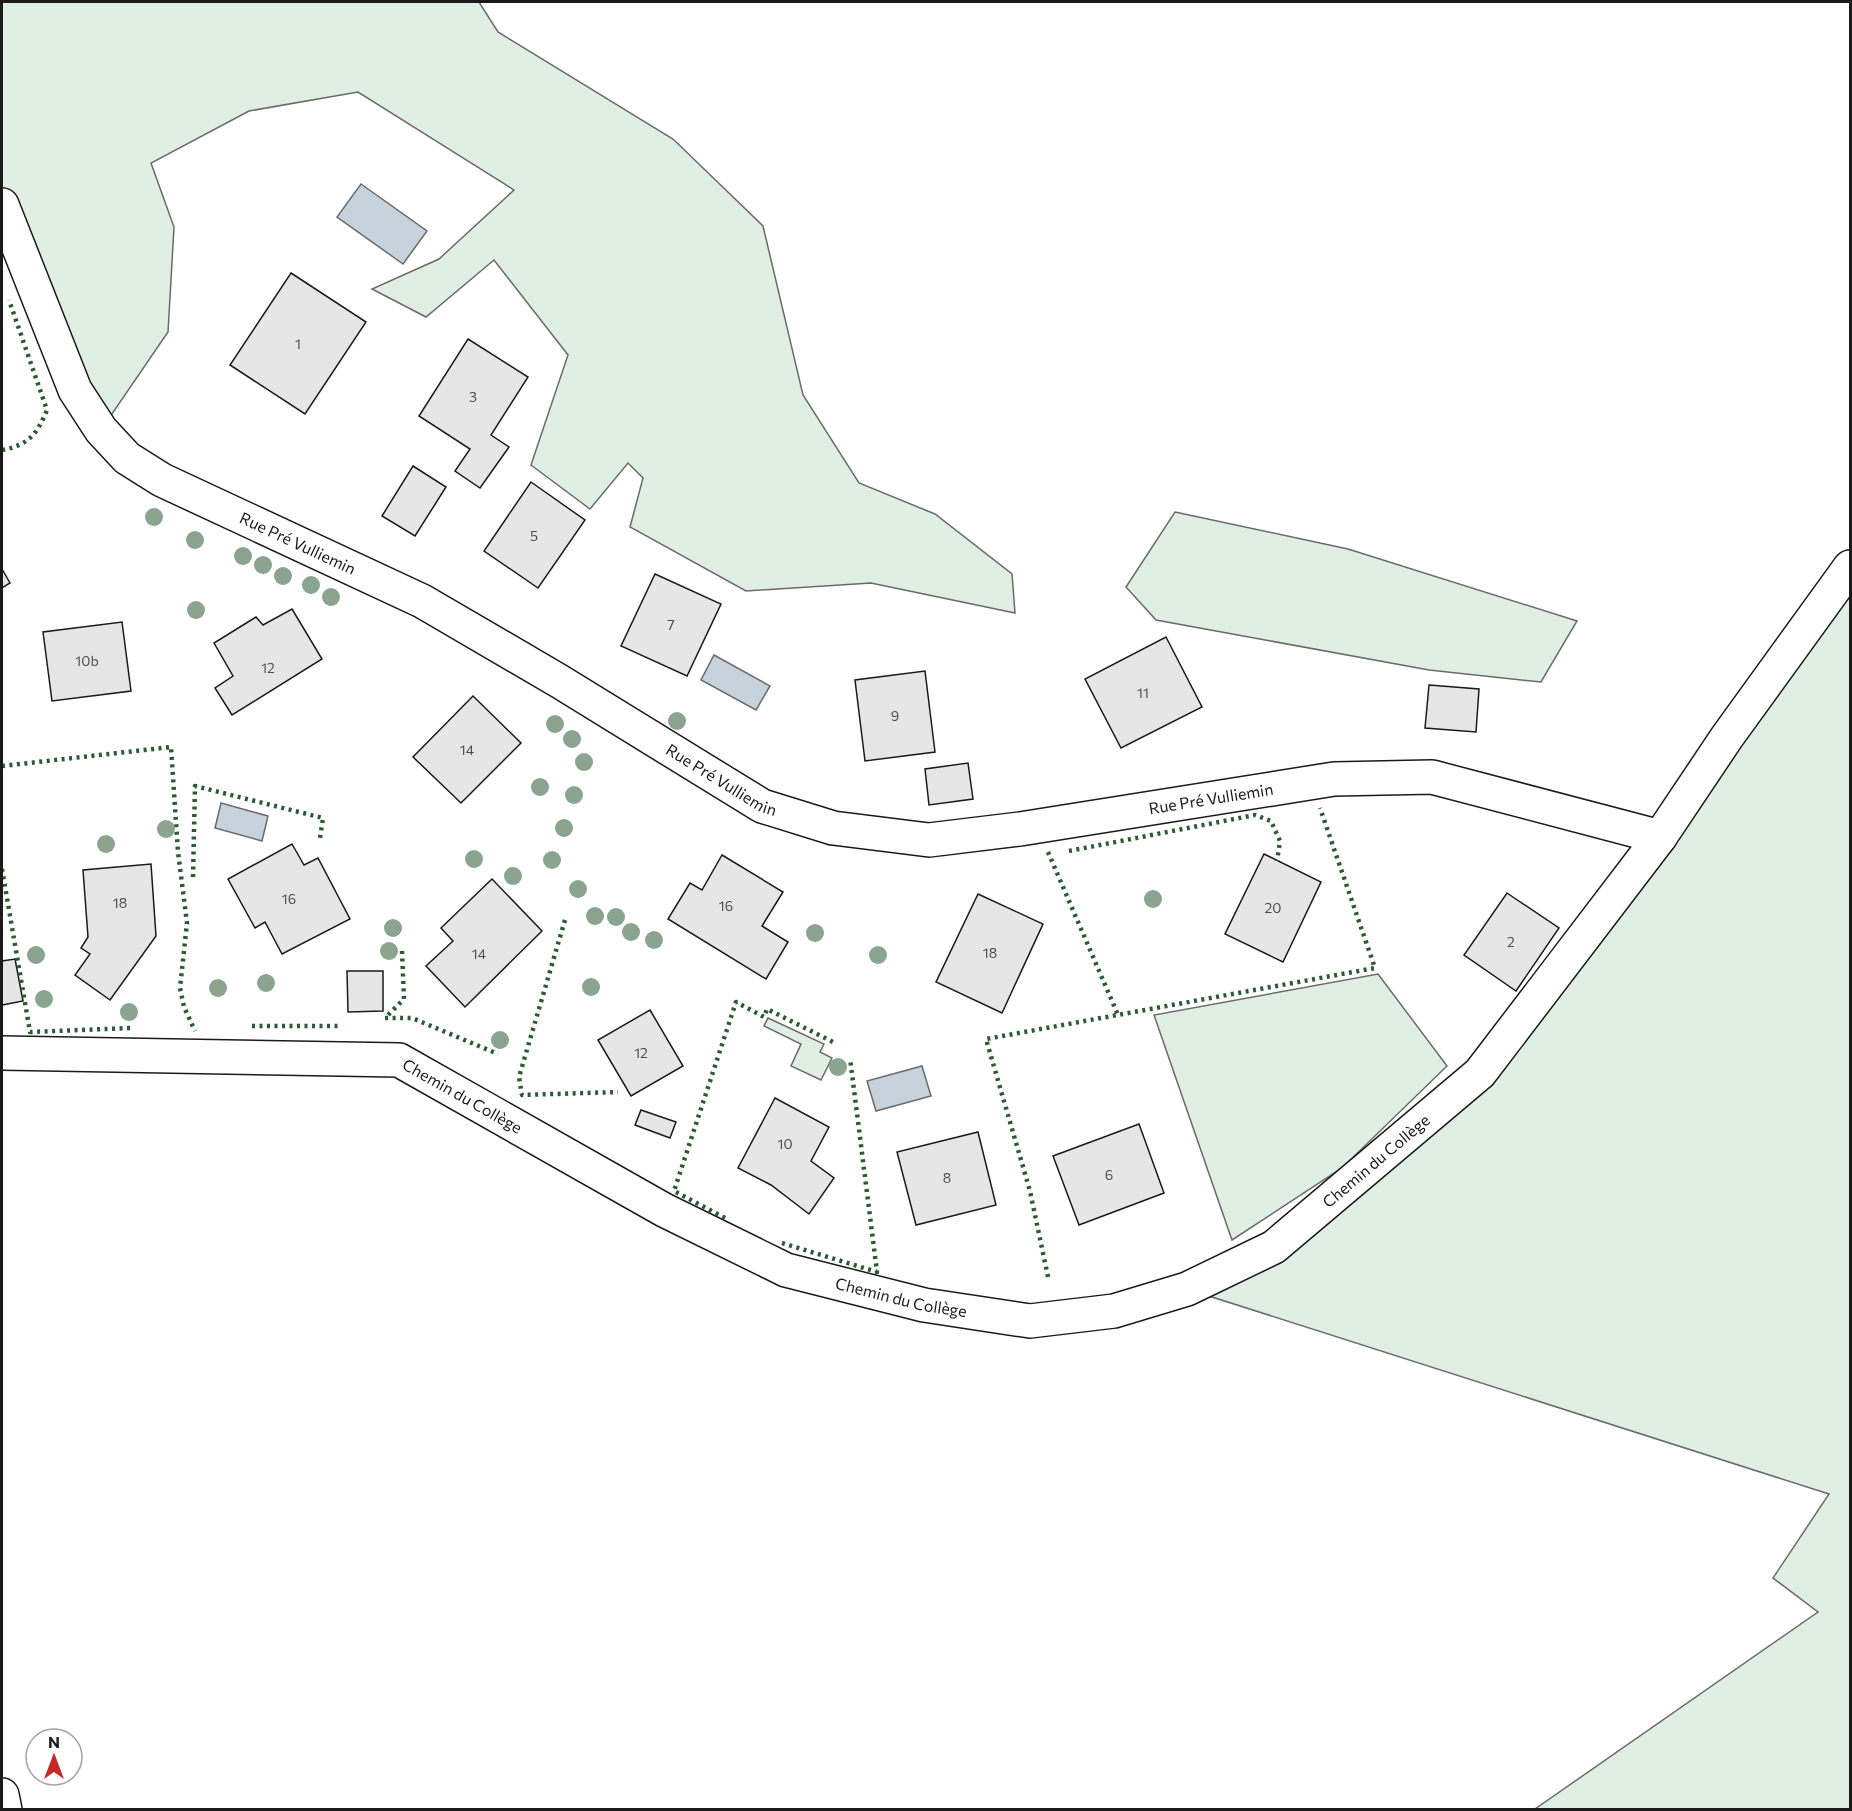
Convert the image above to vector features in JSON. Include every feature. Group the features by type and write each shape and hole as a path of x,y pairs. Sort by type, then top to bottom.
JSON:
{"street":[{"name":"Rue Pré Vulliemin","path":"2,205 75,390 101,430 127,458 162,480 422,600 762,806 833,828 929,840 1020,829 1334,779 1432,777 1660,837"},
{"name":"Chemin du Collège","path":"2,1053 399,1060 664,1210 786,1270 924,1305 1030,1321 1114,1311 1187,1289 1274,1247 1480,1073 1660,837 1727,736 1851,567"},
{"path":"2,1795 5,1809"}],"green space":[{"path":"2,2 479,2 498,32 673,139 763,226 803,395 859,483 935,514 1012,574 1015,613 871,583 746,591 630,527 643,478 628,463 590,509 531,465 568,355 494,260 426,317 372,289 439,259 514,190 358,92 249,111 151,163 174,227 168,332 101,430 2,205"},
{"path":"1175,512 1348,549 1577,621 1541,682 1429,670 1156,620 1126,587"},
{"path":"1850,567 1850,1809 1535,1809 1818,1612 1773,1578 1829,1494 1187,1289 1274,1247 1480,1073"},
{"path":"1378,974 1447,1066 1342,1168 1232,1240 1154,1015"},
{"path":"768,1018 824,1044 820,1052 832,1058 821,1080 791,1066 801,1044 764,1026"}],"shaded area":[{"path":"361,184 427,231 403,264 337,217"},
{"path":"714,655 770,686 756,710 701,680"},
{"path":"221,803 268,816 262,841 215,828"},
{"path":"922,1066 931,1096 876,1111 867,1081"}],"building":[{"path":"291,273 366,322 305,414 230,365"},
{"path":"468,339 528,377 491,435 509,447 480,488 455,471 470,449 419,416"},
{"path":"413,466 446,487 415,536 382,516"},
{"path":"531,482 585,520 538,588 484,551"},
{"path":"2,569 10,583 2,588"},
{"path":"655,574 721,604 687,676 621,646"},
{"path":"292,609 322,659 232,715 215,688 233,676 214,643 256,617 263,625"},
{"path":"122,622 131,691 52,701 43,632"},
{"path":"1166,637 1202,707 1121,748 1085,679"},
{"path":"925,671 935,752 865,761 855,680"},
{"path":"1429,685 1479,689 1476,732 1425,728"},
{"path":"473,696 521,743 461,803 413,757"},
{"path":"968,763 973,799 929,805 925,769"},
{"path":"292,844 304,865 318,858 350,919 282,954 265,922 255,928 228,879"},
{"path":"1264,854 1321,882 1283,962 1225,934"},
{"path":"722,855 783,892 762,926 788,942 766,979 668,919 690,883 702,890"},
{"path":"151,864 156,936 110,1000 75,975 90,954 81,948 88,937 83,870"},
{"path":"492,879 542,931 465,1007 426,966 453,941 441,928"},
{"path":"1507,893 1559,928 1516,991 1464,955"},
{"path":"978,894 1043,924 1002,1013 936,982"},
{"path":"15,959 23,1001 2,1005 2,961"},
{"path":"347,971 383,971 383,1011 348,1012"},
{"path":"650,1010 683,1066 631,1096 598,1040"},
{"path":"775,1098 829,1127 811,1161 834,1178 809,1214 771,1185 738,1168"},
{"path":"641,1110 676,1122 670,1138 635,1125"},
{"path":"1139,1124 1164,1193 1079,1225 1053,1156"},
{"path":"978,1132 996,1205 916,1225 897,1152"}],"hedge":[{"path":"2,450 19,445 31,437 40,426 47,410 9,300"},
{"path":"2,766 171,747 178,852 187,923 180,988 184,1007 195,1031"},
{"path":"193,877 195,786 323,818 320,838"},
{"path":"1048,1277 1030,1191 986,1039 1375,968 1320,808"},
{"path":"1069,851 1255,815 1271,821 1280,841 1277,861"},
{"path":"1048,852 1118,1015"},
{"path":"2,869 30,1032 131,1028"},
{"path":"565,920 519,1077 522,1095 618,1092"},
{"path":"402,951 404,999 385,1018 412,1018 498,1054"},
{"path":"725,1218 674,1191 736,1002 764,1017 767,1009 833,1042"},
{"path":"252,1026 341,1026"},
{"path":"782,1243 877,1272 850,1058"}]}
